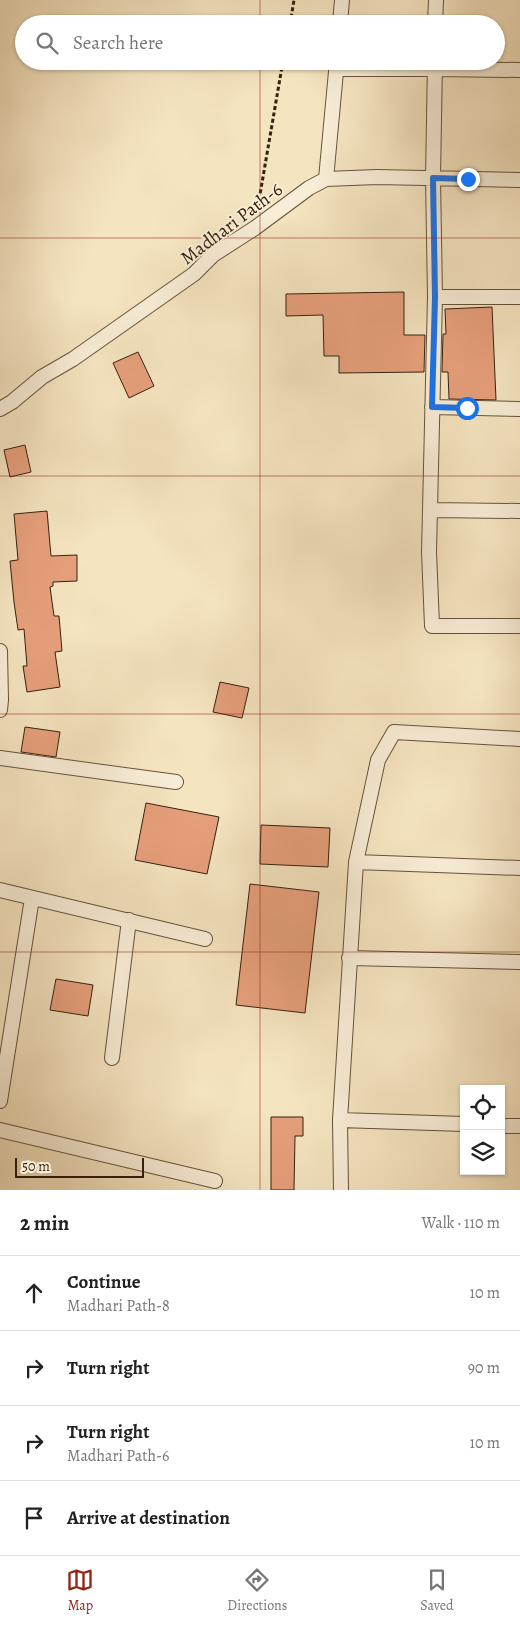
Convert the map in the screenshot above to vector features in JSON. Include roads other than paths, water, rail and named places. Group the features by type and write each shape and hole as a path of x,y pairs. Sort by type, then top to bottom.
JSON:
{"street":[{"path":"341,15 342,0"},
{"path":"435,15 436,0"},
{"path":"505,69 520,70"},
{"path":"326,179 336,70"},
{"path":"434,70 435,297 430,510 432,626 520,626"},
{"name":"Madhari Path-6","path":"0,409 12,402 42,377 73,359 194,274 213,254 255,228 309,188 326,179 378,177 520,180"},
{"path":"435,297 520,298"},
{"path":"432,407 520,409"},
{"path":"430,510 520,511"},
{"path":"0,651 0,710"},
{"path":"341,1190 340,1120 356,862 378,760 394,732 520,739"},
{"path":"0,758 176,782"},
{"path":"356,862 520,868"},
{"path":"0,890 205,939"},
{"path":"0,1101 32,898"},
{"path":"112,1058 128,920"},
{"path":"349,958 520,962"},
{"path":"340,1120 460,1124"},
{"path":"505,1126 520,1126"},
{"path":"0,1130 215,1181"}]}
